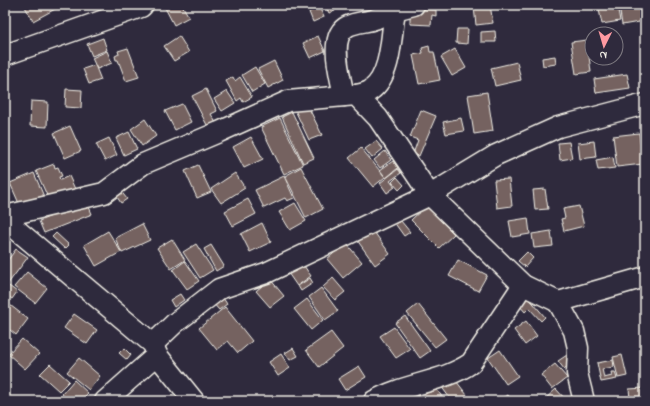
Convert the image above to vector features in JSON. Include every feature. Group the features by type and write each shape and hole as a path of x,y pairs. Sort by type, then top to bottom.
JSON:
{"street":[{"path":"5,55 144,5"},
{"path":"414,5 394,7 375,19 347,27 339,36 336,55 350,95 378,118 430,195 523,285 558,302 574,331 578,348 577,373 584,401"},
{"path":"5,216 104,193 143,164 288,101 350,95 370,91 378,84 387,66 394,7"},
{"path":"105,401 155,349 175,323 219,289 266,273 430,195 496,155 558,127 645,104"},
{"path":"5,220 155,349 194,401"},
{"path":"558,302 645,277"},
{"path":"374,401 425,381 461,370 471,363 523,285"}],"building":[{"path":"24,5 56,5 57,8 33,21"},
{"path":"182,5 189,17 174,25 164,6"},
{"path":"325,5 332,5 335,11 329,13"},
{"path":"490,5 493,23 476,25 474,7"},
{"path":"598,5 617,5 620,21 602,24"},
{"path":"619,5 645,5 645,21 622,25"},
{"path":"319,7 324,17 313,22 309,12"},
{"path":"410,9 436,10 436,16 432,15 431,25 410,24"},
{"path":"457,29 468,29 467,44 456,43"},
{"path":"495,31 496,42 481,42 481,32"},
{"path":"179,36 189,52 174,61 164,46"},
{"path":"318,36 325,51 310,58 303,43"},
{"path":"103,38 107,50 92,56 87,44"},
{"path":"584,40 584,66 590,66 591,72 576,74 571,42"},
{"path":"429,46 430,52 434,52 440,80 419,84 413,55 423,53 422,48"},
{"path":"128,48 139,77 126,81 115,56 119,54 118,51"},
{"path":"455,49 466,68 452,76 441,57"},
{"path":"107,51 112,63 97,69 92,58"},
{"path":"555,56 556,64 543,66 542,58"},
{"path":"274,61 283,80 268,88 258,69"},
{"path":"517,62 521,80 495,86 491,68"},
{"path":"95,65 101,80 89,84 83,69"},
{"path":"255,67 265,84 252,92 242,75"},
{"path":"627,74 630,88 596,93 594,79"},
{"path":"233,77 235,81 240,77 252,97 243,102 241,98 237,101 226,81"},
{"path":"66,89 82,90 81,108 65,107"},
{"path":"206,89 217,111 211,114 216,123 208,127 192,96"},
{"path":"227,91 235,103 222,111 214,99"},
{"path":"487,92 493,131 474,134 468,95"},
{"path":"31,101 48,102 47,127 30,126"},
{"path":"306,102 322,135 309,140 294,108"},
{"path":"182,104 191,122 175,130 165,111"},
{"path":"421,110 436,116 419,156 413,154 418,140 410,137"},
{"path":"292,112 314,158 303,163 282,117"},
{"path":"280,118 303,165 284,174 261,127"},
{"path":"461,118 464,131 446,134 443,122"},
{"path":"145,119 156,136 142,146 131,129"},
{"path":"70,126 81,151 65,158 54,133"},
{"path":"129,132 137,149 124,155 116,138"},
{"path":"639,133 643,164 617,167 613,136"},
{"path":"251,137 263,159 244,168 233,147"},
{"path":"109,138 117,155 105,161 96,144"},
{"path":"376,141 383,149 372,158 365,149"},
{"path":"594,141 596,157 580,159 578,143"},
{"path":"569,142 572,158 560,160 558,143"},
{"path":"361,148 385,177 373,187 349,158"},
{"path":"385,151 391,160 380,168 374,160"},
{"path":"613,157 615,168 598,170 596,160"},
{"path":"393,161 398,168 386,178 380,170"},
{"path":"54,164 55,168 58,167 62,176 59,177 60,180 69,176 75,189 49,200 36,171"},
{"path":"198,165 211,192 197,198 185,171"},
{"path":"301,167 323,209 306,218 285,176"},
{"path":"398,169 401,173 390,181 395,187 387,193 380,183"},
{"path":"34,173 45,199 21,208 10,183"},
{"path":"235,173 245,188 221,203 211,189"},
{"path":"284,176 294,198 287,201 285,198 264,208 255,190"},
{"path":"397,177 404,185 399,190 392,182"},
{"path":"509,179 512,206 497,208 494,180"},
{"path":"545,189 548,209 535,210 533,190"},
{"path":"120,190 127,199 121,203 115,194"},
{"path":"248,199 256,214 233,226 225,211"},
{"path":"87,202 92,214 44,233 39,221"},
{"path":"295,203 306,221 290,230 279,212"},
{"path":"426,206 454,234 439,248 411,220"},
{"path":"579,206 584,226 564,231 561,219 565,218 563,209"},
{"path":"396,215 410,232 404,236 391,218"},
{"path":"528,218 530,234 512,237 509,221"},
{"path":"262,223 271,242 250,252 241,234"},
{"path":"142,224 150,240 122,253 115,238"},
{"path":"372,229 390,254 375,265 357,240"},
{"path":"108,231 121,252 96,266 84,245"},
{"path":"551,231 553,246 534,248 532,234"},
{"path":"56,233 69,245 65,249 52,237"},
{"path":"172,239 185,260 171,269 157,248"},
{"path":"346,243 362,262 343,278 327,259"},
{"path":"196,244 213,270 200,278 183,252"},
{"path":"211,245 224,266 216,271 204,249"},
{"path":"16,249 28,257 7,285 5,284 5,264"},
{"path":"527,252 533,258 525,267 518,261"},
{"path":"458,260 487,275 478,291 449,276"},
{"path":"185,261 199,281 187,289 173,270"},
{"path":"302,263 311,276 297,286 288,273"},
{"path":"27,272 47,288 35,303 14,287"},
{"path":"310,278 313,283 301,291 298,286"},
{"path":"333,278 345,292 335,300 323,287"},
{"path":"270,279 284,296 270,307 256,291"},
{"path":"9,286 17,292 12,299 5,294"},
{"path":"321,288 338,311 325,320 309,297"},
{"path":"180,294 184,300 174,307 170,300"},
{"path":"221,295 227,304 219,310 212,302"},
{"path":"528,297 545,317 541,321 529,308 525,312 519,305"},
{"path":"307,299 323,320 311,330 294,309"},
{"path":"6,302 28,319 16,335 5,326"},
{"path":"418,304 446,339 435,347 407,313"},
{"path":"225,307 252,341 238,353 228,341 217,350 199,328"},
{"path":"74,314 97,330 87,344 64,328"},
{"path":"405,316 430,351 420,358 395,323"},
{"path":"526,321 537,336 525,345 514,330"},
{"path":"394,327 410,349 396,358 380,336"},
{"path":"331,332 343,348 319,367 306,350"},
{"path":"22,339 39,354 25,369 8,354"},
{"path":"124,348 131,355 127,360 119,353"},
{"path":"293,348 298,356 290,360 285,353"},
{"path":"500,350 518,376 506,384 488,358"},
{"path":"281,354 290,368 278,376 269,362"},
{"path":"567,355 573,362 564,369 558,361"},
{"path":"622,355 627,376 618,378 613,357"},
{"path":"79,358 100,376 89,390 67,372"},
{"path":"613,360 614,367 602,369 604,378 612,376 611,372 615,372 617,379 601,382 597,363"},
{"path":"50,364 69,381 59,391 40,374"},
{"path":"555,364 567,378 552,389 541,375"},
{"path":"359,366 366,377 345,390 338,379"},
{"path":"453,377 467,395 460,401 452,401 441,386"},
{"path":"74,380 88,393 80,401 69,401 62,394"},
{"path":"435,387 445,401 427,401 423,396"},
{"path":"644,388 645,397 630,398 629,389"},
{"path":"556,389 567,401 544,400"},
{"path":"508,395 512,401 499,401"},
{"path":"645,398 645,401 630,401 630,399"}]}
